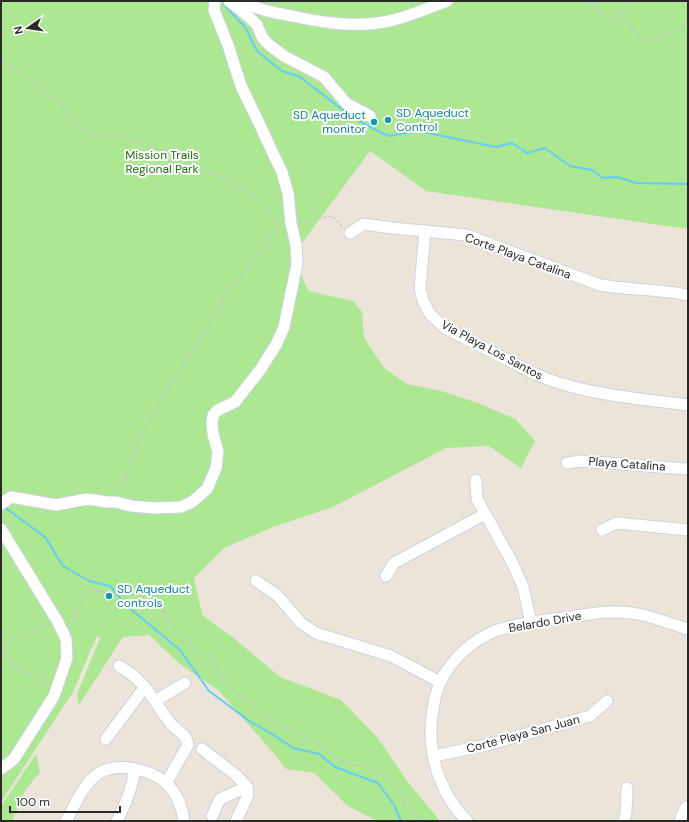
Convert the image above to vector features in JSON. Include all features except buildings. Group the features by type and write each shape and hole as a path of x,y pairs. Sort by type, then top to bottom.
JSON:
{"street":[{"path":"1,504 11,497 56,505 87,500 116,502 131,506 154,508 181,507 192,502 207,489 216,468 218,452 213,434 213,416 218,410 235,402 260,370 276,345 284,327 297,264 296,245 291,222 288,193 282,172 270,149 260,123 241,86 228,45 215,14 215,1"},
{"path":"229,1 257,25 262,37 268,44 284,56 324,77 346,103 370,116"},
{"path":"243,1 274,12 320,22 351,25 391,21 447,1"},
{"name":"Corte Playa Catalina","path":"350,233 364,224 466,235 600,285 688,295"},
{"name":"Via Playa Los Santos","path":"426,231 420,288 423,301 430,314 445,328 548,380 584,390 688,405"},
{"name":"Playa Catalina","path":"567,463 581,461 688,469"},
{"path":"476,480 477,499 515,568 523,587 531,622"},
{"path":"386,576 394,564 485,514"},
{"path":"602,530 616,523 688,530"},
{"path":"1,529 58,622 66,639 67,658 54,696 14,758 1,769"},
{"path":"256,581 277,595 301,623 316,633 391,656 440,682"},
{"name":"Belardo Drive","path":"467,821 454,807 441,782 431,739 432,712 440,682 446,671 475,641 497,630 531,622 618,612 643,615 688,629"},
{"path":"119,666 133,675 145,687 164,715 174,727 186,737 188,745 166,783"},
{"path":"155,701 185,683"},
{"path":"106,739 145,687"},
{"name":"Corte Playa San Juan","path":"434,756 487,745 590,716 607,700"},
{"path":"202,749 236,776 247,787 248,795 236,821"},
{"path":"66,821 86,785 93,778 100,773 123,767 135,769 159,778 166,783 176,795 182,808 184,821"},
{"path":"117,821 126,805 135,769"},
{"path":"212,816 220,800 247,787"},
{"path":"624,821 626,813 627,788"},
{"path":"680,821 686,807"}],"path":[{"path":"587,1 612,21 619,17 631,1"},
{"path":"619,17 630,24 638,35 647,38 660,39 668,36 688,22"},
{"path":"1,61 25,74 61,105 78,128 87,133 106,134 156,147 221,177 248,192 264,204 277,224"},
{"path":"277,224 305,222 332,216 350,233"},
{"path":"116,502 139,439 157,406 227,294 253,260 263,252 277,224"},
{"path":"66,639 85,594 89,591 120,593 126,600 143,597 151,599 181,636 190,644 210,654 219,674 232,689 262,713 288,729 322,746 337,758 351,764 363,766 387,777 403,795 405,806 419,821"},
{"path":"95,591 105,594"},
{"path":"54,696 50,686 39,679 20,671 1,647 24,634 58,622"}],"green space":[{"name":"Mission Trails Regional Park","path":"1,1 688,1 688,229 426,191 370,151 290,259 297,264 308,291 353,301 362,312 364,338 384,368 407,384 441,391 478,403 515,419 535,441 521,468 489,446 446,448 333,507 273,527 224,548 194,578 202,615 235,639 280,677 341,700 377,737 407,781 440,821 377,821 348,806 314,773 286,769 218,690 180,664 149,635 123,637 79,705 77,694 100,638 97,636 73,692 1,802"},
{"path":"36,754 40,772 26,789 12,821 1,821 1,806"}],"waterway":[{"path":"223,2 224,5 245,27 257,51 282,71 300,77 352,117 389,136 418,131 496,147 512,143 527,153 545,148 570,166 592,170 603,178 617,177 636,183 688,184"},
{"path":"3,506 45,537 63,566 89,581 110,586 126,605 180,650 209,691 248,720 293,748 319,754 335,767 378,783 394,805 401,821"}],"place":[{"name":"SD Aqueduct Control","path":"388,120"},
{"name":"SD Aqueduct monitor","path":"374,122"},
{"name":"SD Aqueduct controls","path":"109,596"}]}
